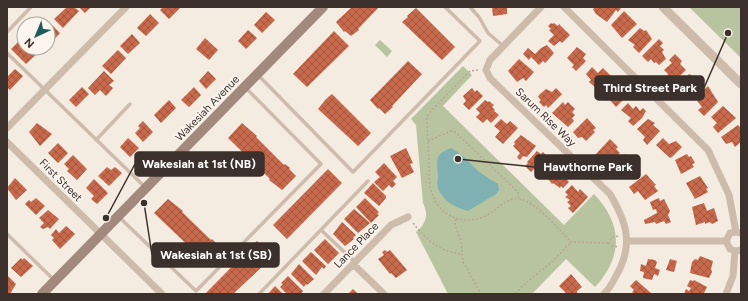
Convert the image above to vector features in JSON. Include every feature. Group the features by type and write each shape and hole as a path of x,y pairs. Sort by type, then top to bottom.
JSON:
{"main road":[{"name":"Wakesiah Avenue","path":"42,294 323,7"}],"street":[{"path":"7,128 126,7"},
{"path":"486,70 490,60 541,7"},
{"path":"564,7 708,150 729,195 738,232 728,236 726,241"},
{"path":"663,7 741,84"},
{"name":"Sarum Rise Way","path":"486,70 490,78 610,194 622,215 627,241 623,264 604,294"},
{"name":"First Street","path":"7,142 162,294"},
{"name":"Lance Place","path":"324,294 391,225 408,217"},
{"path":"627,241 726,241"},
{"path":"726,241 730,250 738,251 733,276 726,294"},
{"path":"354,263 384,294"}],"lane":[{"path":"7,32 31,7"},
{"path":"257,74 353,172 480,41 445,7"},
{"path":"470,7 479,16 488,33 503,46"},
{"path":"7,53 146,188"},
{"path":"118,216 196,291 321,164 245,87"},
{"path":"96,140 130,104"},
{"path":"259,294 368,181"},
{"path":"321,230 354,263"},
{"path":"7,234 55,281"}],"path":[{"path":"486,70 470,71 430,112 427,117 430,179 433,197 442,210 456,219 469,221 482,217 510,200 519,199 534,205 571,242 609,243 615,247 627,241"},
{"path":"428,141 453,130 514,188 518,193 519,199"},
{"path":"408,217 420,232 442,250 461,254"},
{"path":"456,219 455,225 461,241 461,254 468,271 482,294"},
{"path":"609,243 611,238 627,241"},
{"path":"516,294 522,286 553,261 571,242"}],"green space":[{"path":"689,7 741,7 741,58"},
{"path":"380,40 392,51 387,57 375,45"},
{"path":"463,66 472,75 443,106 564,225 594,194 604,205 614,229 616,240 615,252 611,264 595,287 566,259 532,294 448,294 416,232 426,219 426,211 423,203 416,125 411,119"}],"water":[{"path":"451,148 462,155 481,173 498,184 499,190 496,194 468,211 450,203 444,198 438,189 437,160 441,154"}],"building":[{"path":"67,7 74,7 79,11 63,28 56,21 56,17"},
{"path":"79,7 91,7 85,13"},
{"path":"163,7 181,7 169,19 160,10"},
{"path":"352,7 379,7 358,29 359,30 351,36 345,31 344,32 336,22"},
{"path":"492,7 507,7 507,14 493,16"},
{"path":"596,7 621,8 618,12 616,10 607,22 596,14 593,9"},
{"path":"416,8 455,47 442,60 402,22"},
{"path":"624,11 637,24 622,38 611,25"},
{"path":"266,12 275,20 262,33 254,25"},
{"path":"150,14 159,23 146,36 137,28"},
{"path":"551,23 558,26 559,24 570,35 562,43 560,41 554,46 548,41 554,35 549,30 551,29 548,26"},
{"path":"640,28 644,31 646,30 652,39 639,53 633,47 635,45 628,40"},
{"path":"56,29 60,33 56,37"},
{"path":"248,30 257,38 246,49 238,41"},
{"path":"334,31 349,46 307,87 293,74"},
{"path":"132,34 140,43 128,54 120,46"},
{"path":"205,38 218,50 209,60 196,49"},
{"path":"659,39 663,43 660,46 664,50 662,52 666,59 659,65 656,62 654,63 651,59 648,62 642,56"},
{"path":"16,44 16,54 11,49"},
{"path":"547,45 554,53 545,63 543,61 539,65 531,57 529,60 523,54 528,48 535,54"},
{"path":"577,47 586,54 583,58 586,61 576,71 572,67 574,65 567,58"},
{"path":"118,50 126,58 111,74 102,66"},
{"path":"675,54 682,61 680,64 686,70 671,84 666,79 668,74 664,70 672,63 669,60"},
{"path":"18,56 35,56 26,64"},
{"path":"519,59 534,72 526,81 523,78 517,82 508,71"},
{"path":"408,61 422,74 385,114 370,100"},
{"path":"592,67 598,73 603,68 611,76 598,90 589,82 591,80 586,74"},
{"path":"15,69 23,76 10,90 7,87 7,77"},
{"path":"104,71 114,81 109,85 113,88 106,96 100,90 95,95 88,88"},
{"path":"208,71 216,79 206,89 199,81"},
{"path":"689,74 695,77 701,86 688,98 684,91 681,94 675,88"},
{"path":"614,81 621,86 616,94 623,100 616,107 608,98 606,101 600,95"},
{"path":"708,86 718,102 704,116 698,110 702,107 697,101 700,97 698,95"},
{"path":"82,87 89,94 76,107 69,100"},
{"path":"194,87 201,95 189,107 181,100"},
{"path":"472,88 475,92 477,90 483,96 469,110 463,104 466,101 463,96"},
{"path":"556,88 562,94 548,108 546,105 544,107 539,102 541,100 538,97 539,95 546,89 552,92"},
{"path":"332,94 371,133 358,146 318,109"},
{"path":"169,100 176,108 161,123 154,115"},
{"path":"485,100 494,105 492,107 495,110 494,111 499,115 491,123 487,119 483,123 476,117 480,113 476,109"},
{"path":"563,102 565,105 568,102 575,109 572,112 575,115 572,118 574,121 568,127 552,113"},
{"path":"628,103 633,109 636,106 640,111 643,108 646,111 642,118 633,126 628,121 631,118 621,110"},
{"path":"723,106 736,118 718,133 713,127 717,123 711,117"},
{"path":"587,118 596,128 593,130 595,132 586,141 582,137 578,138 573,132"},
{"path":"501,119 507,124 510,121 518,128 503,144 495,137 500,131 494,126"},
{"path":"648,119 655,123 653,125 660,131 647,145 643,140 645,137 637,129"},
{"path":"143,121 153,132 143,142 135,133 140,128 138,126"},
{"path":"37,123 52,134 40,146 29,132"},
{"path":"242,123 257,136 256,137 284,165 285,164 290,168 289,169 296,176 282,190 269,180 270,179 228,138"},
{"path":"738,125 741,128 741,142 735,147 732,142 726,144 721,137"},
{"path":"521,135 536,146 527,157 523,156 520,160 517,157 520,153 513,146 515,144 514,142"},
{"path":"128,138 139,148 130,157 120,147"},
{"path":"663,138 669,144 676,141 682,147 670,158 656,145"},
{"path":"610,139 618,147 616,149 620,153 607,165 595,155"},
{"path":"58,143 68,153 58,163 48,153"},
{"path":"406,148 413,163 410,164 414,172 402,178 390,156"},
{"path":"537,151 541,154 543,152 547,156 543,160 549,166 543,173 540,170 538,173 534,169 531,172 525,166"},
{"path":"625,154 639,168 625,179 619,173 616,175 610,169"},
{"path":"687,154 689,157 691,156 695,163 692,164 694,167 681,174 675,160"},
{"path":"73,155 87,169 77,180 67,171 69,169 64,164"},
{"path":"384,163 397,177 393,181 396,184 392,188 389,185 383,191 374,182 380,177 375,172"},
{"path":"107,167 111,170 115,167 122,173 109,186 98,176"},
{"path":"555,167 563,172 562,174 569,182 563,188 561,186 560,188 553,183 552,184 546,176"},
{"path":"328,169 342,183 287,239 273,225"},
{"path":"646,174 656,185 654,186 658,191 645,200 638,191 634,194 629,187"},
{"path":"700,176 708,188 706,189 708,192 695,199 686,183"},
{"path":"15,178 27,190 16,200 7,188"},
{"path":"94,179 108,193 97,204 91,199 94,196 86,188"},
{"path":"373,183 386,196 379,206 364,193"},
{"path":"572,185 578,192 580,189 588,197 573,213 568,208 571,206 567,202 570,200 565,197 568,195 565,192"},
{"path":"36,198 45,206 36,215 25,204 29,200 31,202"},
{"path":"365,198 379,212 377,214 379,215 371,223 356,207"},
{"path":"659,198 660,201 664,199 670,211 668,215 671,222 666,224 664,221 656,224 655,222 645,224 644,220 657,213 656,209 653,210 650,202"},
{"path":"168,199 183,211 182,212 211,240 212,239 222,252 208,266 154,213"},
{"path":"704,203 707,211 714,208 718,221 712,224 710,222 705,224 705,222 696,225 692,207"},
{"path":"354,209 370,223 358,233 344,219"},
{"path":"48,210 59,219 50,229 48,227 43,229 40,227 44,223 39,218"},
{"path":"342,222 356,235 353,238 354,239 345,246 333,234"},
{"path":"66,226 75,234 60,249 52,240 54,238 51,235 56,229 59,233"},
{"path":"325,239 339,253 328,264 314,250"},
{"path":"257,241 272,255 266,263 233,294 205,294"},
{"path":"385,250 387,252 390,250 407,270 396,278 391,273 390,274 378,259 384,255 382,252"},
{"path":"311,252 326,266 324,269 322,267 316,275 302,261"},
{"path":"700,256 713,261 711,269 712,272 709,278 690,273 692,262 695,259 698,260"},
{"path":"21,258 22,260 24,258 33,266 21,277 11,268"},
{"path":"648,259 655,260 657,262 655,268 660,270 658,276 654,274 652,280 643,278 644,272 640,271 641,264 646,266"},
{"path":"670,259 677,261 674,272 666,270"},
{"path":"299,264 314,279 304,287 291,274"},
{"path":"571,274 582,287 577,291 577,294 567,294 559,286"},
{"path":"7,275 16,284 10,294 7,294"},
{"path":"288,276 303,291 301,294 287,294 280,287 283,284 281,283"},
{"path":"636,280 651,294 635,294 632,292 634,290 630,286"},
{"path":"690,280 694,280 707,287 704,293 706,294 684,294 686,289 689,291 691,288 687,286"},
{"path":"275,286 283,294 268,294"},
{"path":"353,289 358,294 348,294"}],"place":[{"name":"Third Street Park","path":"728,33"},
{"name":"Hawthorne Park","path":"458,159"},
{"name":"Wakesiah at 1st (SB)","path":"144,203"},
{"name":"Wakesiah at 1st (NB)","path":"106,218"}]}
